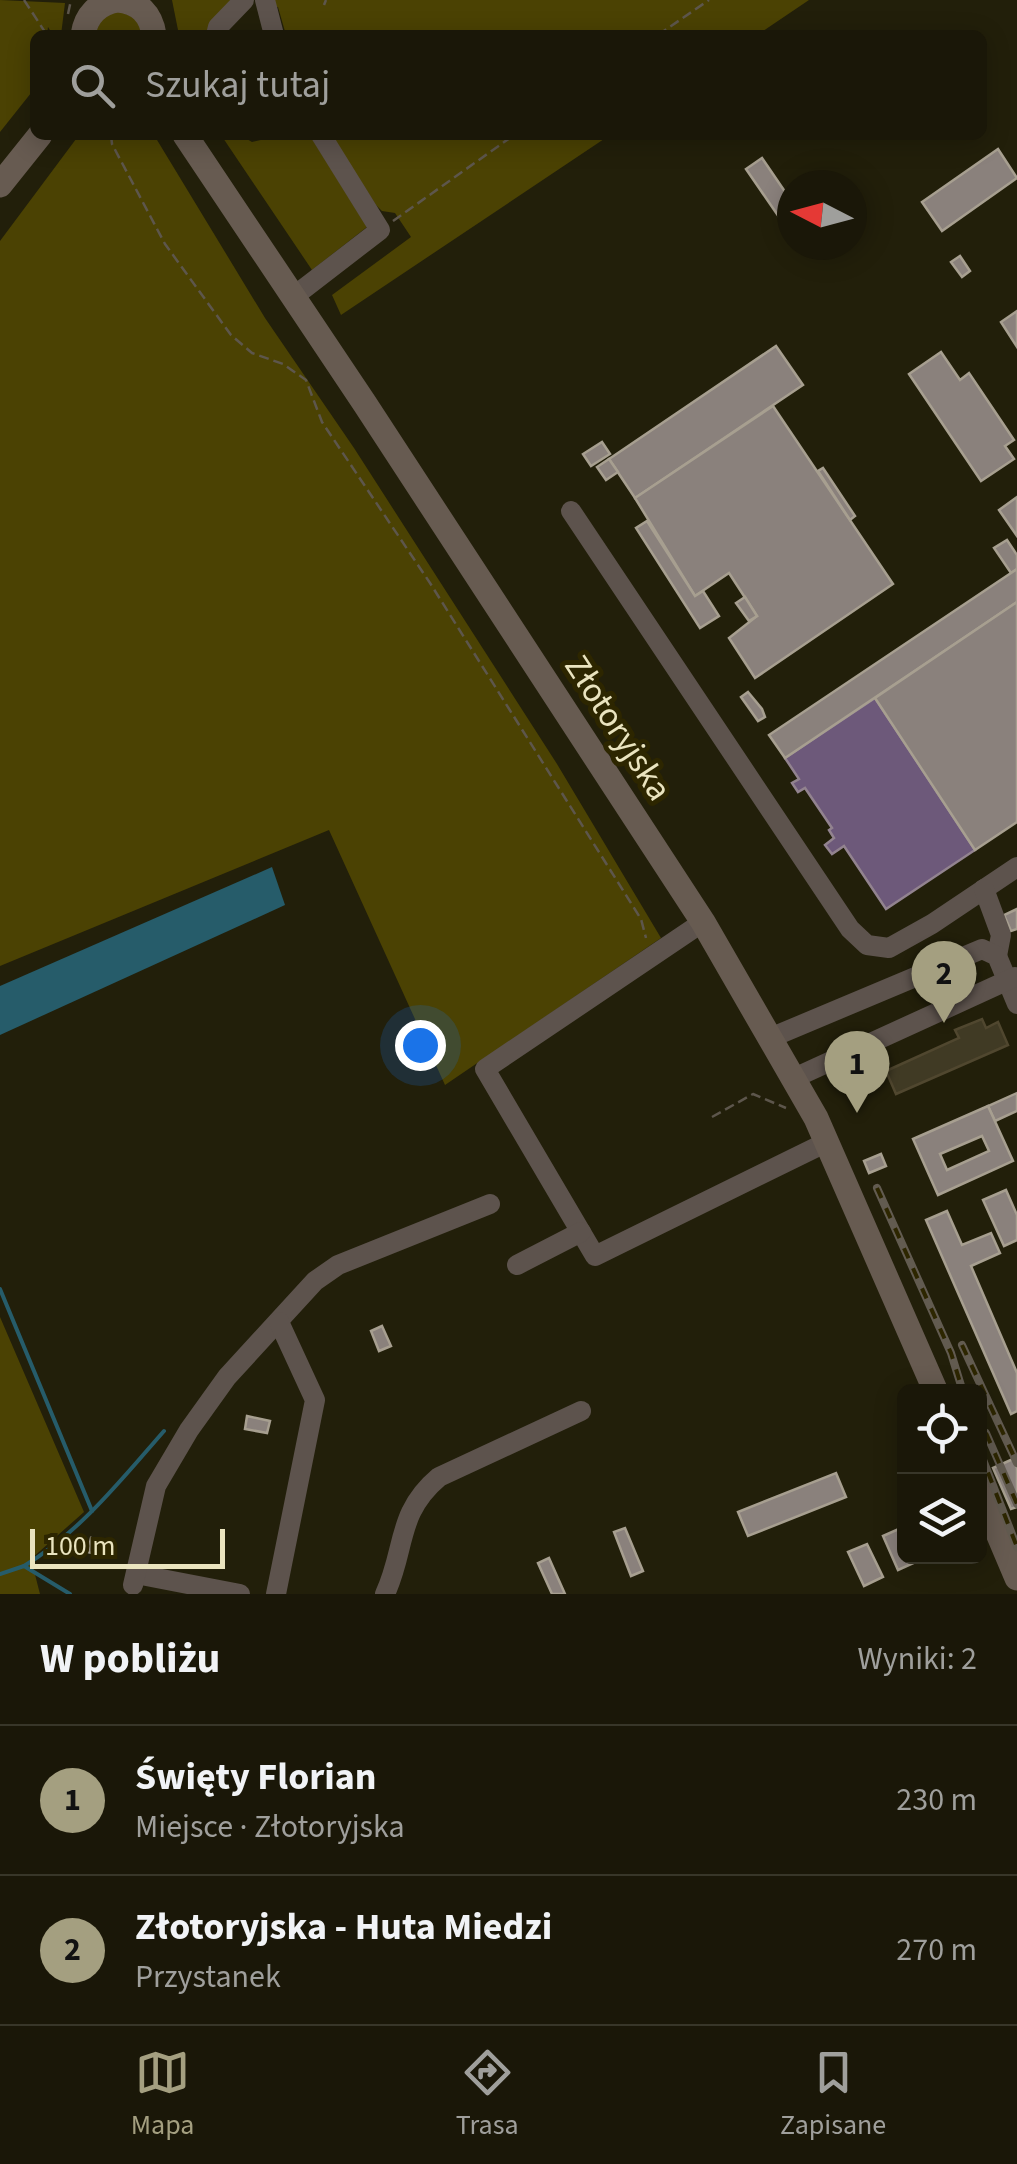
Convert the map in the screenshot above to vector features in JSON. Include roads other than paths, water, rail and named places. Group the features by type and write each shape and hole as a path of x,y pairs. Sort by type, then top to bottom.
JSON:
{"main road":[{"path":"0,185 36,140"},
{"name":"Złotoryjska","path":"188,140 703,922 794,1078 826,1142 932,1384"},
{"path":"987,1507 1017,1578"}],"street":[{"path":"217,30 244,0"},
{"path":"265,0 273,30"},
{"path":"293,297 380,230 324,140"},
{"path":"571,512 850,928 867,945 889,948 1017,866"},
{"path":"984,889 1001,935 997,956"},
{"path":"703,922 485,1069 595,1256 826,1142"},
{"path":"770,1038 982,949 997,956 1012,978 1017,1004"},
{"path":"794,1078 1012,978"},
{"path":"240,1594 134,1580 156,1486 189,1430 227,1377 316,1280 338,1265 490,1204"},
{"path":"517,1265 581,1232"},
{"path":"276,1594 315,1400 279,1322"},
{"path":"385,1594 402,1530 422,1491 439,1477 582,1411"}],"water":[{"path":"272,867 285,905 0,1035 0,986"}],"waterway":[{"path":"0,1289 92,1511"},
{"path":"24,1566 82,1521 164,1431"},
{"path":"0,1574 24,1566 70,1594"}],"railway":[{"path":"877,1188 951,1353 961,1384"},
{"path":"962,1345 1017,1463"},
{"path":"987,1435 1017,1504"},
{"path":"987,1470 1017,1547"}],"place":[{"name":"Złotoryjska - Huta Miedzi","path":"944,1023"},
{"name":"Święty Florian","path":"857,1113"}]}
